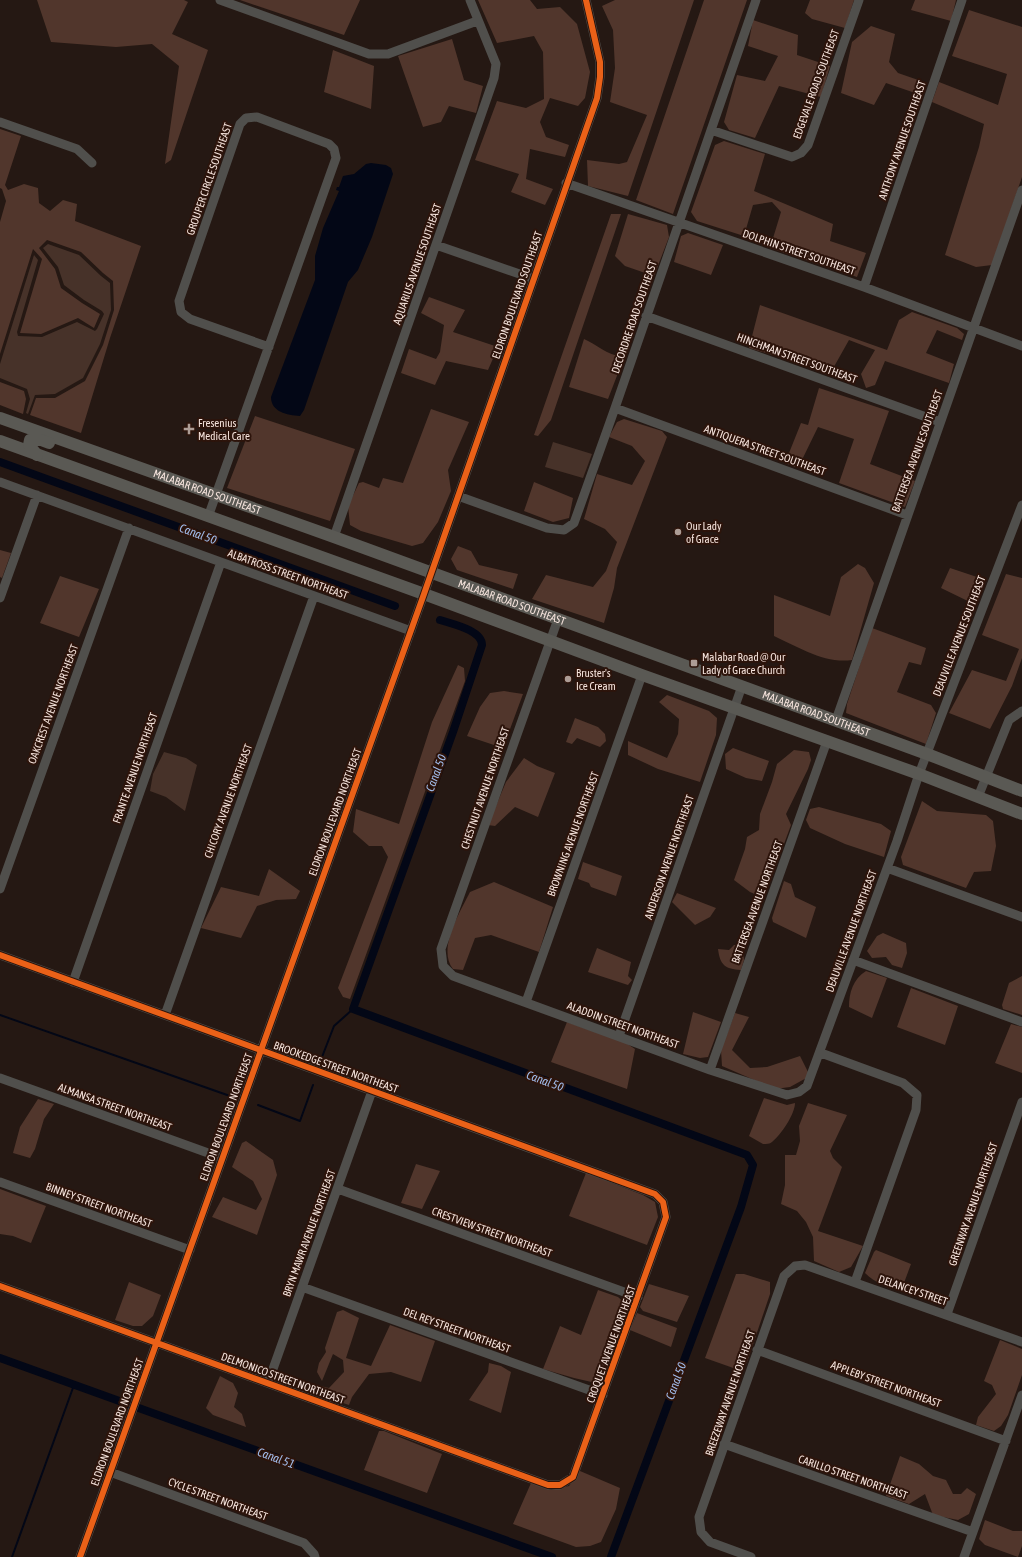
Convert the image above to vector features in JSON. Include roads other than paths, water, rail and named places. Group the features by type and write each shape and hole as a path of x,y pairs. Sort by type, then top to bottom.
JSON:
{"main road":[{"name":"MALABAR ROAD SOUTHEAST","path":"0,419 334,536 431,573 836,720 1022,791"},
{"path":"0,419 11,429 12,432 10,435 0,436"},
{"path":"37,455 29,445 30,440 41,440 93,458 113,458"},
{"name":"MALABAR ROAD SOUTHEAST","path":"0,441 424,594 550,642 919,774 1022,814"}],"street":[{"path":"220,0 370,54 388,54 477,21"},
{"name":"AQUARIUS AVENUE SOUTHEAST","path":"334,536 494,78 496,64 477,21 470,0"},
{"name":"ELDRON BOULEVARD SOUTHEAST","path":"424,594 596,98 600,77 600,62 586,0"},
{"name":"DECORDRE ROAD SOUTHEAST","path":"458,496 547,528 564,530 574,523 756,0"},
{"name":"EDGEVALE ROAD SOUTHEAST","path":"711,130 792,157 801,154 808,145 859,0"},
{"name":"ANTHONY AVENUE SOUTHEAST","path":"864,288 962,0"},
{"name":"GROUPER CIRCLE SOUTHEAST","path":"208,516 269,347 336,158 334,149 329,144 257,118 246,118 240,124 179,301 181,312 190,319 269,347"},
{"path":"0,122 77,149 92,164"},
{"name":"DOLPHIN STREET SOUTHEAST","path":"566,183 864,288 1022,346"},
{"name":"BATTERSEA AVENUE SOUTHEAST","path":"836,720 1022,190"},
{"path":"436,245 534,278"},
{"name":"HINCHMAN STREET SOUTHEAST","path":"646,316 940,422"},
{"name":"ANTIQUERA STREET SOUTHEAST","path":"615,408 907,515"},
{"name":"ALBATROSS STREET NORTHEAST","path":"0,482 411,631"},
{"path":"0,598 37,495"},
{"name":"DEAUVILLE AVENUE SOUTHEAST","path":"919,774 1022,505"},
{"name":"OAKCREST AVENUE NORTHEAST","path":"0,888 129,528"},
{"name":"FRANTE AVENUE NORTHEAST","path":"73,982 221,562"},
{"name":"ELDRON BOULEVARD NORTHEAST","path":"80,1557 424,594"},
{"name":"CHICORY AVENUE NORTHEAST","path":"164,1015 314,596"},
{"name":"CHESTNUT AVENUE NORTHEAST","path":"444,966 441,949 558,619"},
{"name":"BROWNING AVENUE NORTHEAST","path":"526,1002 642,675"},
{"name":"ANDERSON AVENUE NORTHEAST","path":"619,1036 742,686"},
{"path":"978,797 1009,720 1022,711"},
{"name":"BATTERSEA AVENUE NORTHEAST","path":"710,1070 827,741"},
{"name":"DEAUVILLE AVENUE NORTHEAST","path":"799,1092 807,1086 821,1053 919,774"},
{"path":"887,868 1022,916"},
{"name":"BROOKEDGE STREET NORTHEAST","path":"0,955 654,1194 663,1202"},
{"path":"853,960 1022,1022"},
{"name":"ALADDIN STREET NORTHEAST","path":"444,966 453,976 710,1070 787,1096 799,1092"},
{"path":"821,1053 903,1083 917,1095 916,1110 855,1282"},
{"name":"ALMANSA STREET NORTHEAST","path":"0,1078 222,1158"},
{"name":"BRYN MAWR AVENUE NORTHEAST","path":"268,1383 372,1091"},
{"name":"GREENWAY AVENUE NORTHEAST","path":"947,1314 1022,1102"},
{"name":"BINNEY STREET NORTHEAST","path":"0,1182 190,1250"},
{"name":"CRESTVIEW STREET NORTHEAST","path":"338,1189 638,1297"},
{"name":"CROQUET AVENUE NORTHEAST","path":"560,1485 573,1477 603,1395 666,1217 663,1202"},
{"name":"DELANCEY STREET","path":"795,1266 805,1265 947,1314 1022,1342"},
{"name":"BREEZEWAY AVENUE NORTHEAST","path":"751,1557 710,1542 701,1532 699,1517 784,1276 795,1266"},
{"name":"DELMONICO STREET NORTHEAST","path":"0,1286 548,1484 560,1485"},
{"name":"DEL REY STREET NORTHEAST","path":"302,1288 603,1395"},
{"name":"APPLEBY STREET NORTHEAST","path":"757,1350 1006,1441"},
{"path":"964,1557 1022,1395"},
{"name":"CARILLO STREET NORTHEAST","path":"724,1444 973,1532"},
{"name":"CYCLE STREET NORTHEAST","path":"110,1472 304,1542 315,1556"}],"waterway":[{"name":"Canal 50","path":"0,462 395,606"},
{"name":"Canal 50","path":"440,620 466,628 477,635 481,640 482,645 453,732 353,1009 747,1155 753,1165 741,1207 611,1557"},
{"path":"322,1057 334,1026 353,1009"},
{"path":"0,1015 230,1096"},
{"path":"258,1105 300,1121 313,1085"},
{"name":"Canal 51","path":"0,1358 552,1557"},
{"path":"12,1557 74,1385"}],"place":[{"name":"Fresenius Medical Care","path":"189,429"},
{"name":"Our Lady of Grace","path":"678,532"},
{"name":"Malabar Road @ Our Lady of Grace Church","path":"694,663"},
{"name":"Bruster's Ice Cream","path":"568,679"}]}
